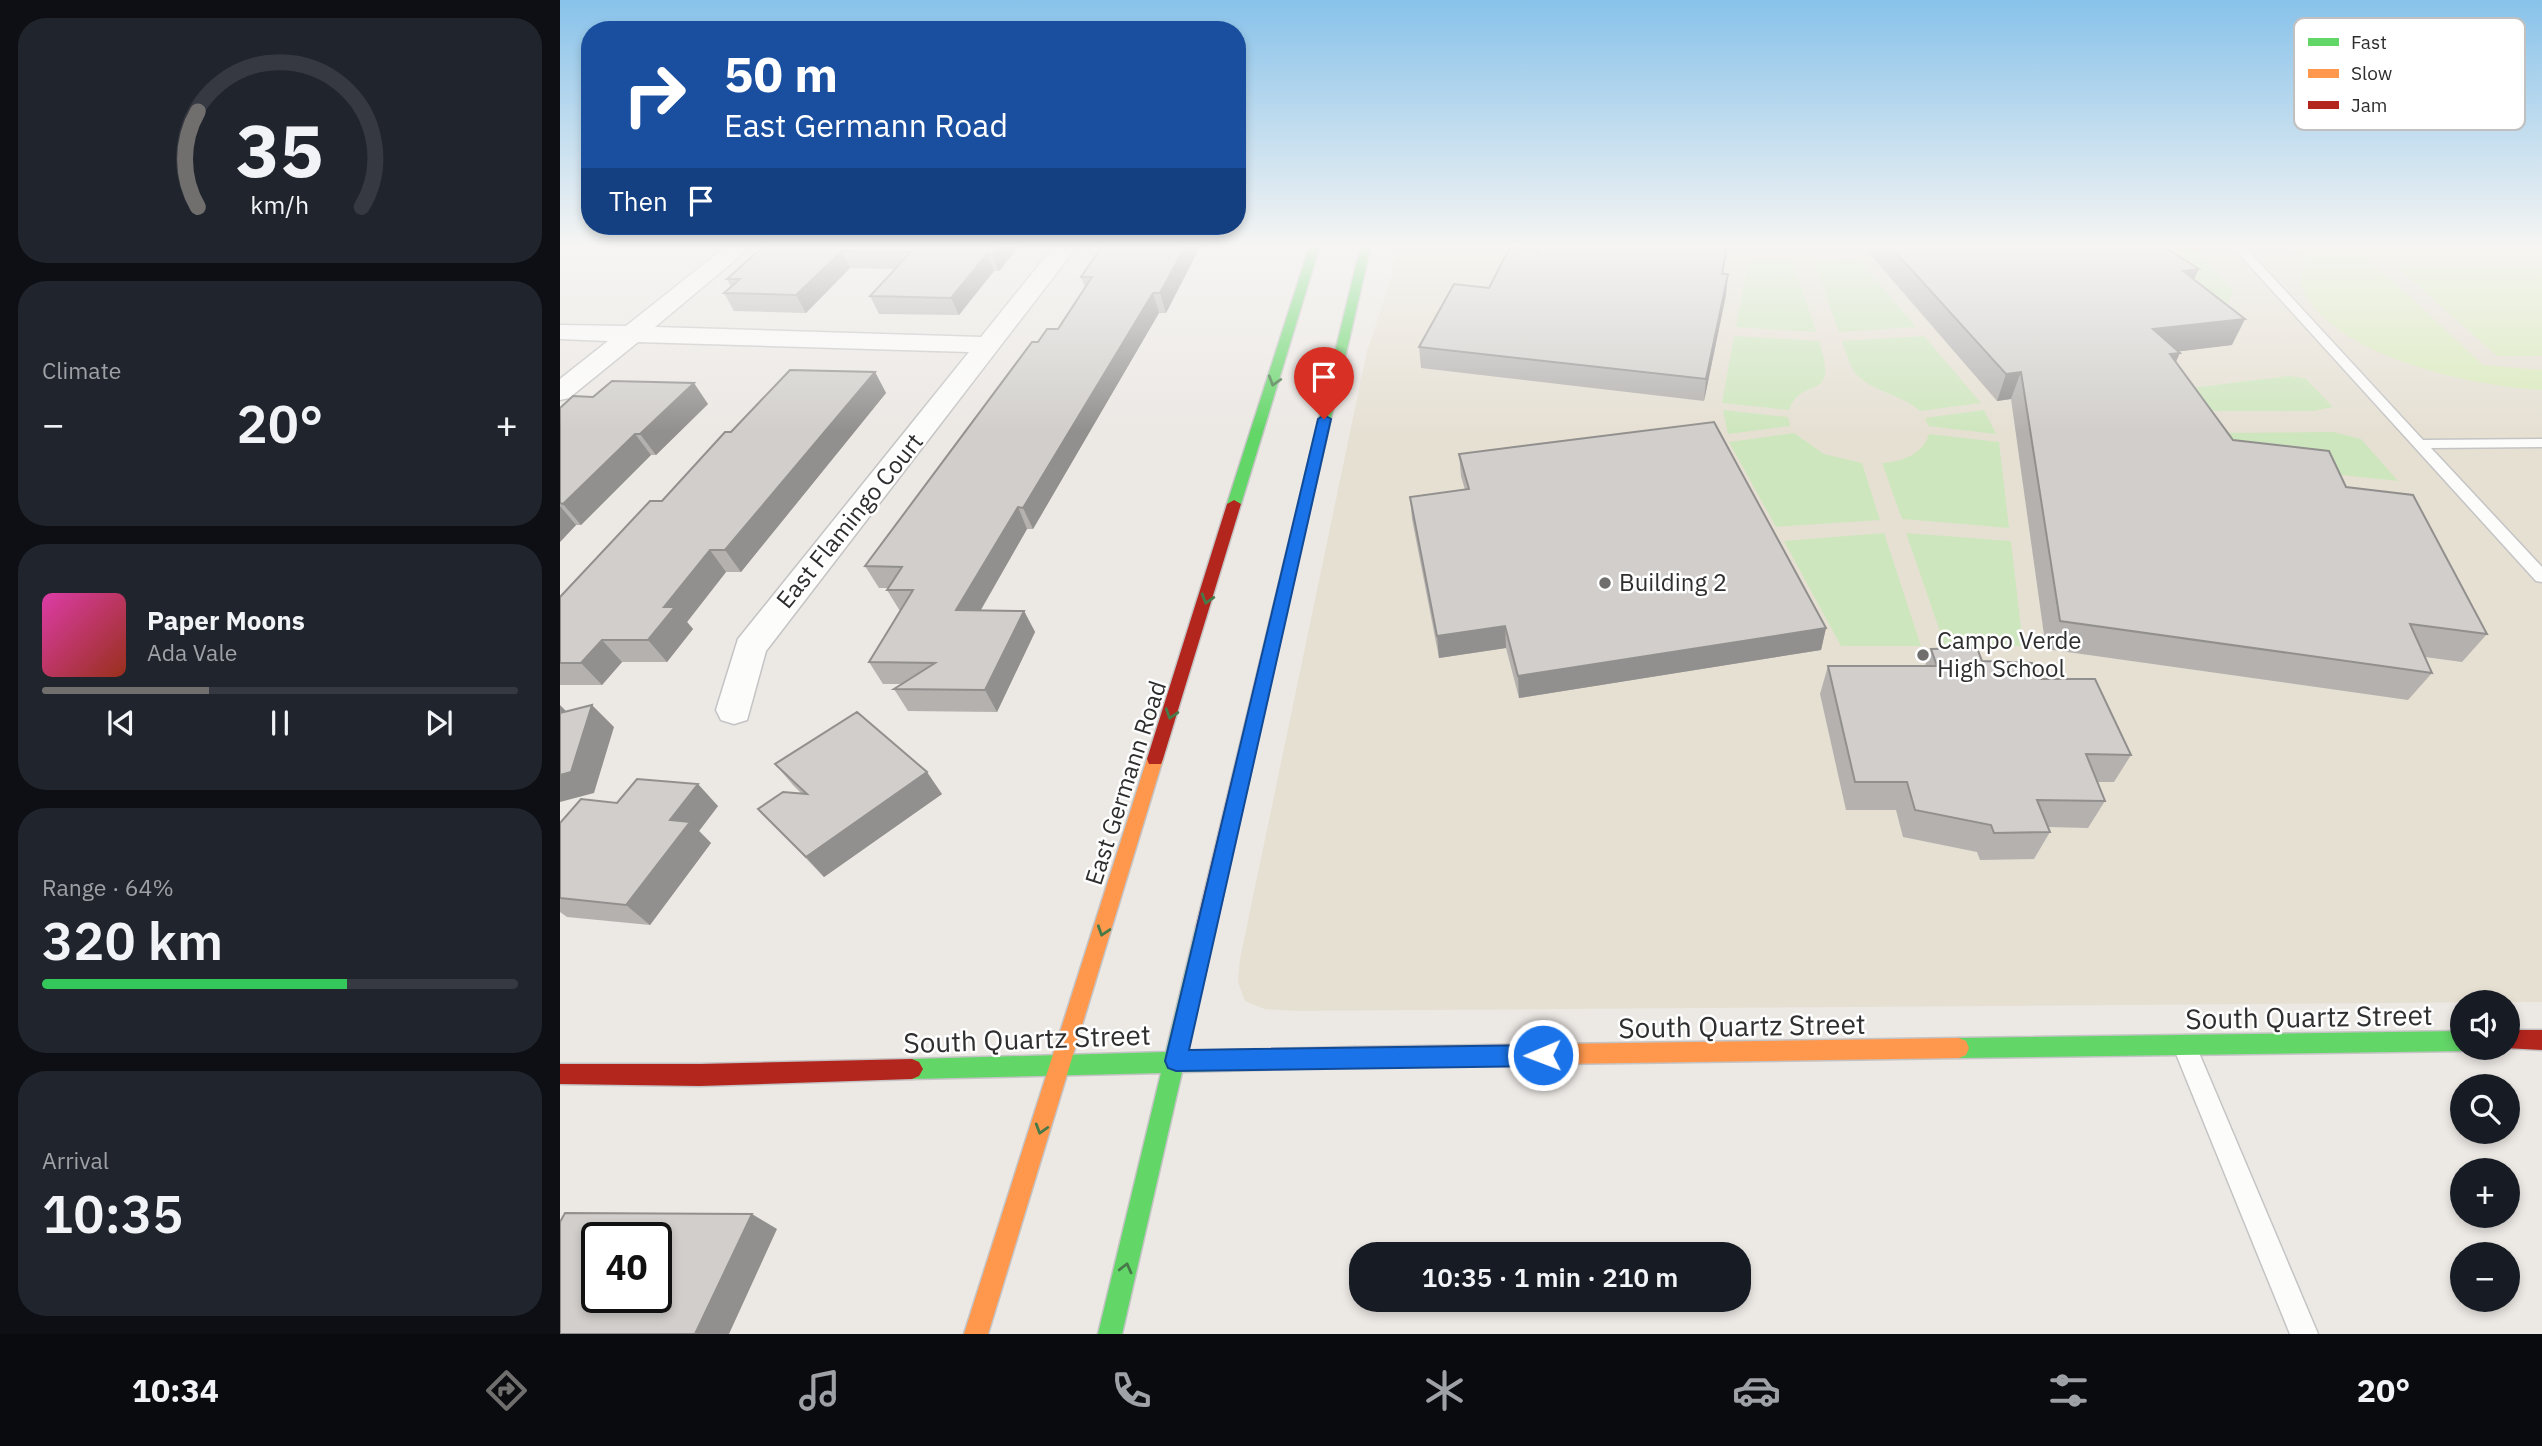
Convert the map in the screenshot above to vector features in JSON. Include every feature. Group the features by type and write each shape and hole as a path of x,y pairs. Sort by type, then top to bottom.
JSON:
{"main road":[{"name":"East Germann Road","path":"976,1334 1296,307"},
{"path":"1110,1334 1351,307"},
{"path":"2520,1040 2542,1040"},
{"name":"South Quartz Street","path":"560,1074 700,1075 1176,1061 2450,1041"}],"street":[{"path":"560,392 667,307"},
{"name":"East Flamingo Court","path":"734,710 750,648 1020,307"},
{"path":"560,332 991,345"}],"lane":[{"path":"2293,307 2542,577"},
{"path":"2419,444 2542,443"},
{"path":"2184,1045 2304,1334"}],"shaded area":[{"name":"Campo Verde High School","path":"1382,307 2542,307 2542,1002 2520,1002 2520,990 2450,990 2450,1003 1295,1011 1265,1009 1245,1001 1238,982 1240,959 1367,351"}],"green space":[{"path":"1740,307 1808,307 1816,332 1736,327"},
{"path":"1830,307 1899,307 1916,327 1839,332"},
{"path":"2421,307 2483,365 2542,370 2542,390 2479,382 2405,363 2370,348 2340,330 2316,309"},
{"path":"2442,307 2542,307 2542,356 2497,356"},
{"path":"1734,336 1819,341 1825,374 1822,382 1802,393 1789,410 1722,403"},
{"path":"1924,336 1981,403 1920,411 1858,376 1852,368 1842,341"},
{"path":"2288,376 2305,378 2333,407 2313,411 2205,411 2183,389"},
{"path":"1723,410 1788,417 1790,426 1728,434"},
{"path":"1984,410 1996,434 1928,426 1925,418"},
{"path":"2333,432 2361,439 2398,481 2237,464 2219,433"},
{"path":"1794,433 1824,454 1862,463 1880,520 1776,527 1729,442"},
{"path":"1929,434 1999,442 2009,528 1902,519 1882,463 1911,456 1922,447"},
{"path":"1884,533 1921,646 1841,646 1784,541"},
{"path":"1906,533 2011,541 2023,646 1945,646"}],"building":[{"path":"1072,307 1144,307 1023,508 1018,507 956,610 1024,611 985,690 894,689 935,663 869,662 913,590 887,590 902,567 865,566 1032,342 1038,342 1047,329 1058,329"},
{"path":"1441,307 1721,307 1706,379 1419,347"},
{"path":"1945,307 2230,307 2245,319 2153,329 2180,353 2170,354 2233,440 2329,451 2346,487 2413,495 2487,634 2410,624 2432,673 2060,621 2021,372 2006,374"},
{"path":"790,370 875,372 725,550 710,550 664,607 675,607 648,640 602,640 581,663 560,663 560,597 650,501 662,501 725,432 731,432"},
{"path":"612,381 694,383 640,434 635,434 563,504 560,503 560,408 573,396 593,397"},
{"name":"Building 2","path":"1714,422 1826,628 1518,676 1505,626 1437,636 1410,497 1469,489 1459,454"},
{"path":"1977,648 1982,661 2032,663 2039,679 2095,679 2131,755 2086,754 2105,801 2037,800 2050,832 1994,833 1991,825 1915,810 1907,782 1855,782 1828,666 1937,666 1931,649"},
{"path":"592,705 571,772 560,775 560,713"},
{"path":"857,712 927,772 806,857 758,809 783,792 807,794 775,764"},
{"path":"637,779 698,784 670,820 690,822 626,905 560,898 560,823 581,799 617,803"},
{"path":"565,1213 752,1214 695,1334 560,1334 560,1222"}],"traffic: fast":[{"path":"1234,504 1296,307"},
{"path":"1286,583 1351,307"},
{"path":"1110,1334 1206,927"},
{"path":"1959,1048 2450,1041"},
{"path":"912,1069 1355,1057"}],"traffic: slow":[{"path":"976,1334 1155,759"},
{"path":"1355,1057 1959,1048"}],"traffic: jam":[{"path":"1155,759 1234,504"},
{"path":"1206,927 1286,583"},
{"path":"2520,1040 2542,1040"},
{"path":"560,1074 700,1075 912,1069"}],"place":[{"name":"Building 2","path":"1605,583"},
{"name":"Campo Verde High School","path":"1923,655"}],"route":[{"path":"1324,419 1213,889 1176,1061 1543,1055"}]}
